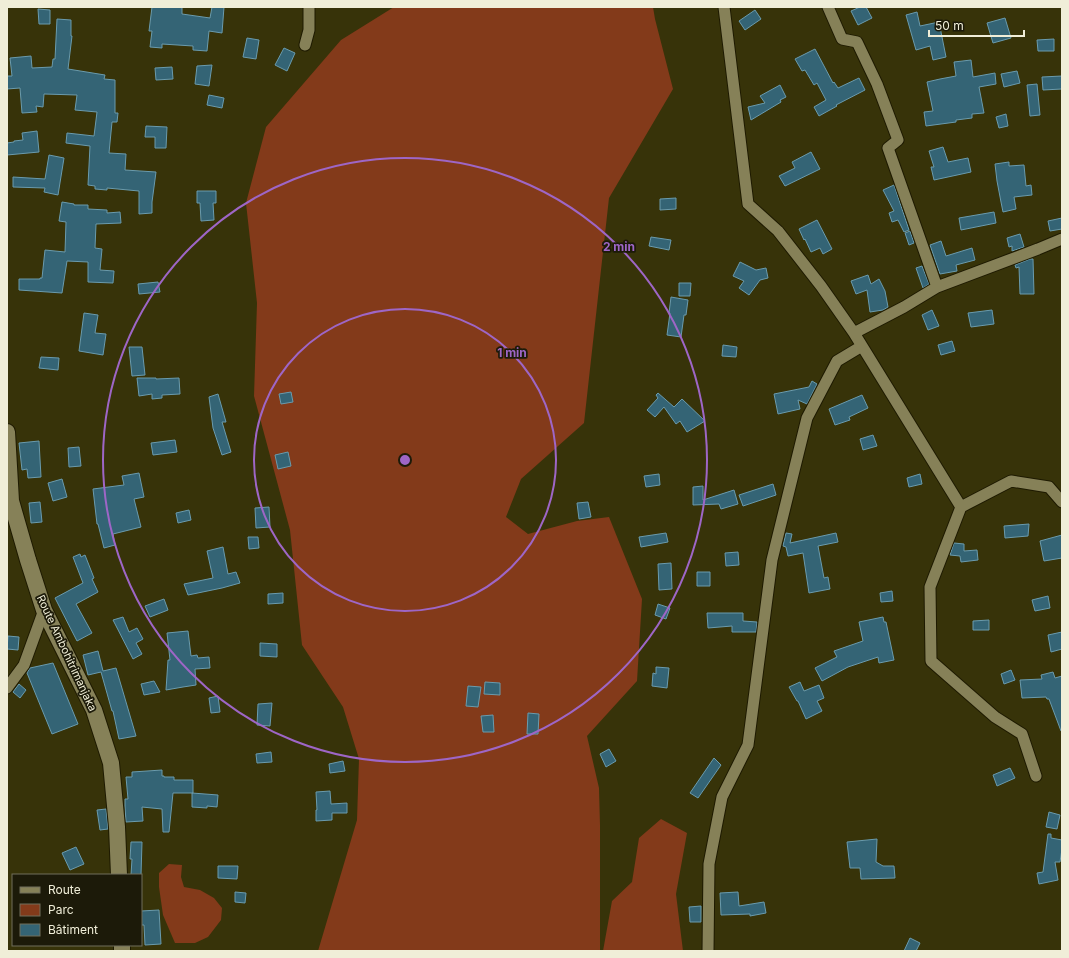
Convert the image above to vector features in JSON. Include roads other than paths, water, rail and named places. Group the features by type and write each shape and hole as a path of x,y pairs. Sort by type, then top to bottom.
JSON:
{"street":[{"path":"305,45 309,30 309,7"},
{"path":"724,7 748,204 778,231 821,286 854,333 961,507"},
{"path":"828,7 842,39 857,42 877,84 898,140 888,148 938,287"},
{"path":"854,333 904,307 938,287 1062,239"},
{"path":"1038,249 1062,247"},
{"path":"708,951 709,864 722,797 748,745 772,560 806,418 837,361 862,346"},
{"name":"Route Ambohitrimanjaka","path":"7,432 12,501 28,560 44,610 94,710 111,763 117,827 119,874"},
{"path":"1036,776 1022,734 996,718 931,661 930,587 961,507 1011,481 1049,487 1062,502"},
{"path":"7,688 24,665 44,610"}]}
